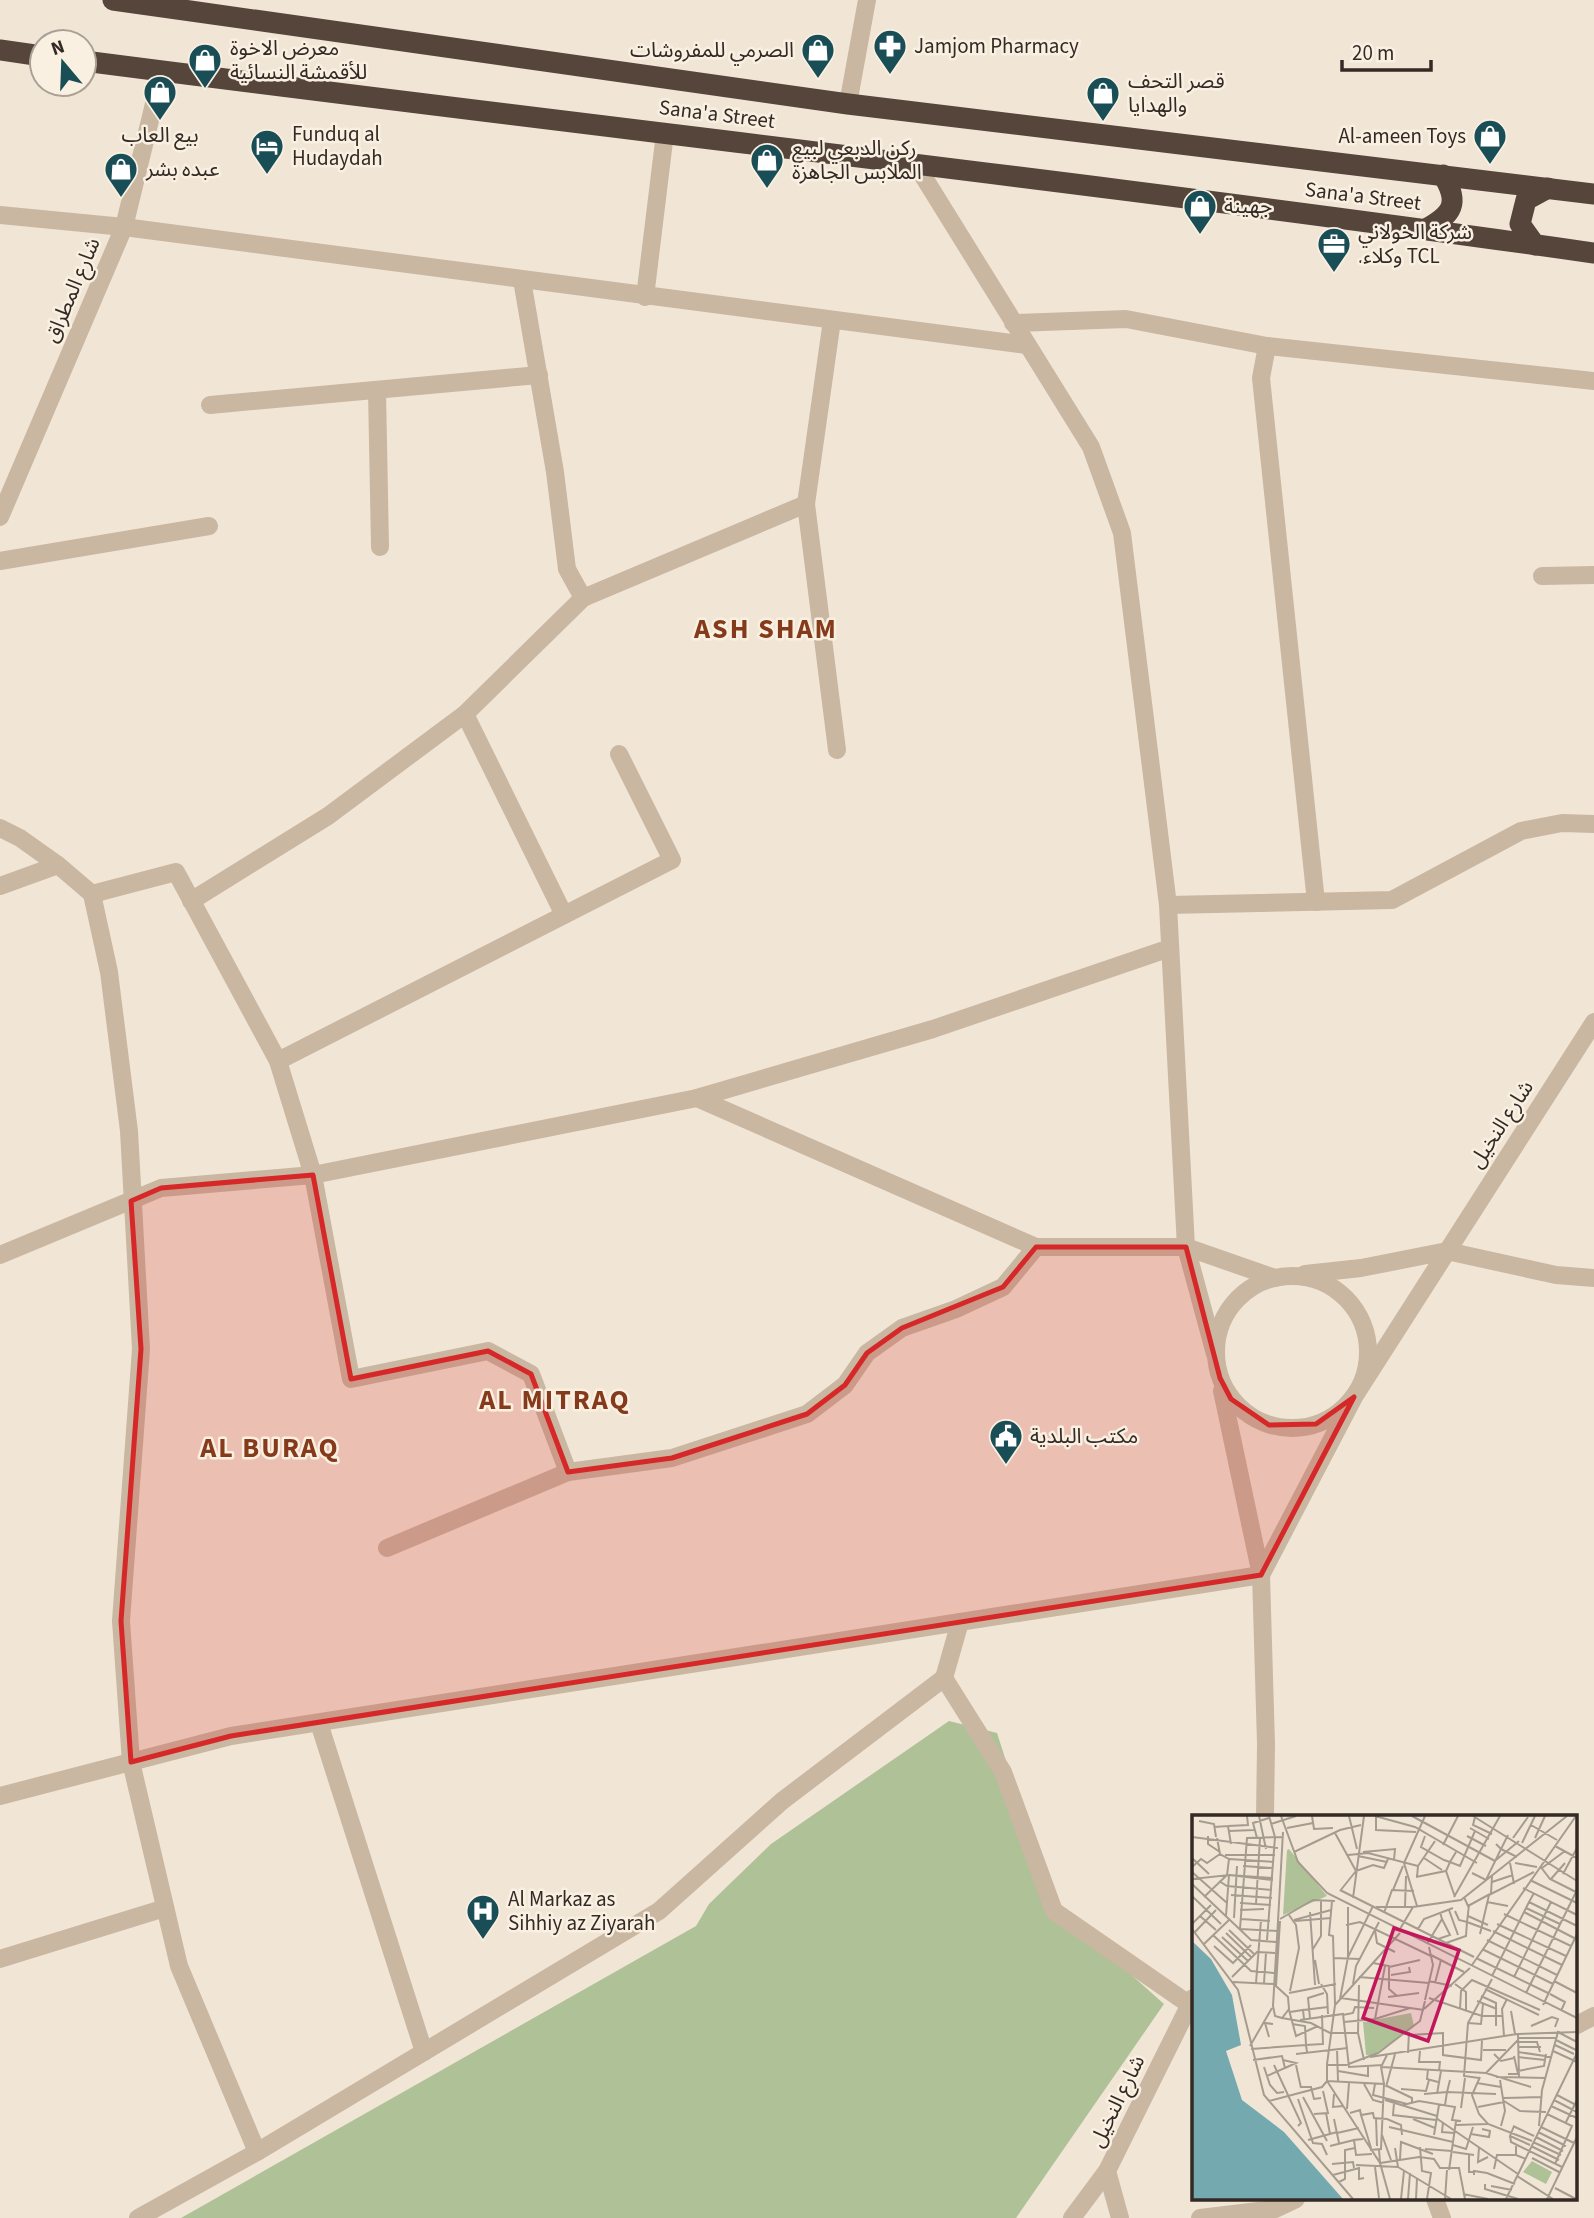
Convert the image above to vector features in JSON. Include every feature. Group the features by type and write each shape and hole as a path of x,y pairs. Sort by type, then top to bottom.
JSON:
{"highway":[{"name":"Sana'a Street","path":"113,0 211,6 848,104 1594,194"},
{"path":"0,50 28,54"},
{"name":"Sana'a Street","path":"98,63 915,163 1594,253"},
{"path":"1426,229 1444,219 1453,202 1452,190 1443,175"},
{"path":"1535,245 1520,224 1526,200 1548,188"}],"street":[{"path":"848,104 867,0"},
{"name":"شارع المطراق","path":"0,517 124,227 162,71"},
{"path":"645,297 665,133"},
{"path":"915,163 1091,447 1122,533 1168,905 1186,1247 1215,1354 1261,1575 1266,1744 1265,1815"},
{"path":"0,215 124,227 1027,345"},
{"path":"522,280 555,472 567,569 583,598"},
{"path":"1013,323 1126,319 1267,346 1594,381"},
{"path":"832,320 806,504 837,750"},
{"path":"1267,346 1261,378 1316,902"},
{"path":"210,405 539,375"},
{"path":"377,390 380,547"},
{"path":"191,901 328,816 465,715 583,598 806,504"},
{"path":"0,561 209,527"},
{"path":"1542,576 1594,575"},
{"path":"465,715 564,915"},
{"path":"278,1061 672,860 620,754"},
{"path":"1168,905 1392,900 1521,831 1562,823 1594,824"},
{"path":"0,828 20,838 58,865 92,894 109,972 129,1130 141,1349 121,1621 131,1762 179,1966 257,2152"},
{"path":"0,886 58,865"},
{"path":"92,894 176,872 278,1061 313,1175 351,1379 488,1351 531,1374 568,1472"},
{"path":"0,1255 161,1188 313,1175 697,1098 933,1029 1170,948"},
{"name":"شارع النخيل","path":"1354,1397 1594,1022"},
{"path":"697,1098 1036,1247 1186,1247 1284,1277 1320,1281 1343,1296 1361,1317 1368,1344 1366,1371 1261,1575"},
{"path":"387,1548 568,1472 672,1458 807,1414 845,1385 867,1353 902,1328 956,1309 1003,1287 1036,1247"},
{"path":"1215,1354 1219,1329 1231,1306 1250,1288 1284,1277 1361,1268 1447,1251 1556,1275 1594,1278"},
{"path":"1220,1378 1231,1399 1248,1416 1269,1425 1293,1429 1316,1424 1337,1413 1354,1397"},
{"path":"0,1796 231,1736 1261,1575"},
{"path":"138,2218 257,2152 659,1911 782,1801 944,1678 960,1622"},
{"path":"944,1678 1003,1772 1054,1911 1191,2001"},
{"path":"319,1723 424,2052"},
{"path":"0,1959 165,1908"},
{"name":"شارع النخيل","path":"1072,2218 1107,2171 1191,2001"},
{"path":"1576,2025 1594,2016"},
{"path":"1107,2171 1120,2218"},
{"path":"1200,2218 1275,2209 1294,2200"},
{"path":"1435,2200 1442,2218"}],"highlighted area":[{"path":"313,1175 351,1379 488,1351 531,1374 568,1472 672,1458 807,1414 845,1385 867,1353 902,1328 1003,1287 1036,1247 1186,1247 1220,1378 1231,1399 1269,1425 1316,1424 1354,1397 1261,1575 231,1736 131,1762 121,1621 141,1349 131,1201 161,1188"}],"green space":[{"path":"949,1721 997,1733 1052,1904 1164,2004 1016,2218 181,2218 696,1926 709,1904 771,1844"}],"place":[{"name":"Jamjom Pharmacy","path":"890,76"},
{"name":"الصرمي للمفروشات","path":"818,80"},
{"name":"معرض الاخوة للأقمشة النسائية","path":"205,90"},
{"name":"بيع العاب","path":"160,122"},
{"name":"قصر التحف والهدايا","path":"1103,123"},
{"name":"Al-ameen Toys","path":"1490,166"},
{"name":"Funduq al Hudaydah","path":"267,176"},
{"name":"ركن الدبعي لبيع الملابس الجاهزة","path":"767,190"},
{"name":"عبده بشر","path":"121,199"},
{"name":"جهينة","path":"1200,236"},
{"name":"شركة الخولاني .وكلاء TCL","path":"1334,274"},
{"name":"مكتب البلدية","path":"1006,1466"},
{"name":"Al Markaz as Sihhiy az Ziyarah","path":"483,1941"}],"district":[{"name":"ASH SHAM","path":"766,628"},
{"name":"AL MITRAQ","path":"555,1399"},
{"name":"AL BURAQ","path":"270,1447"}]}
